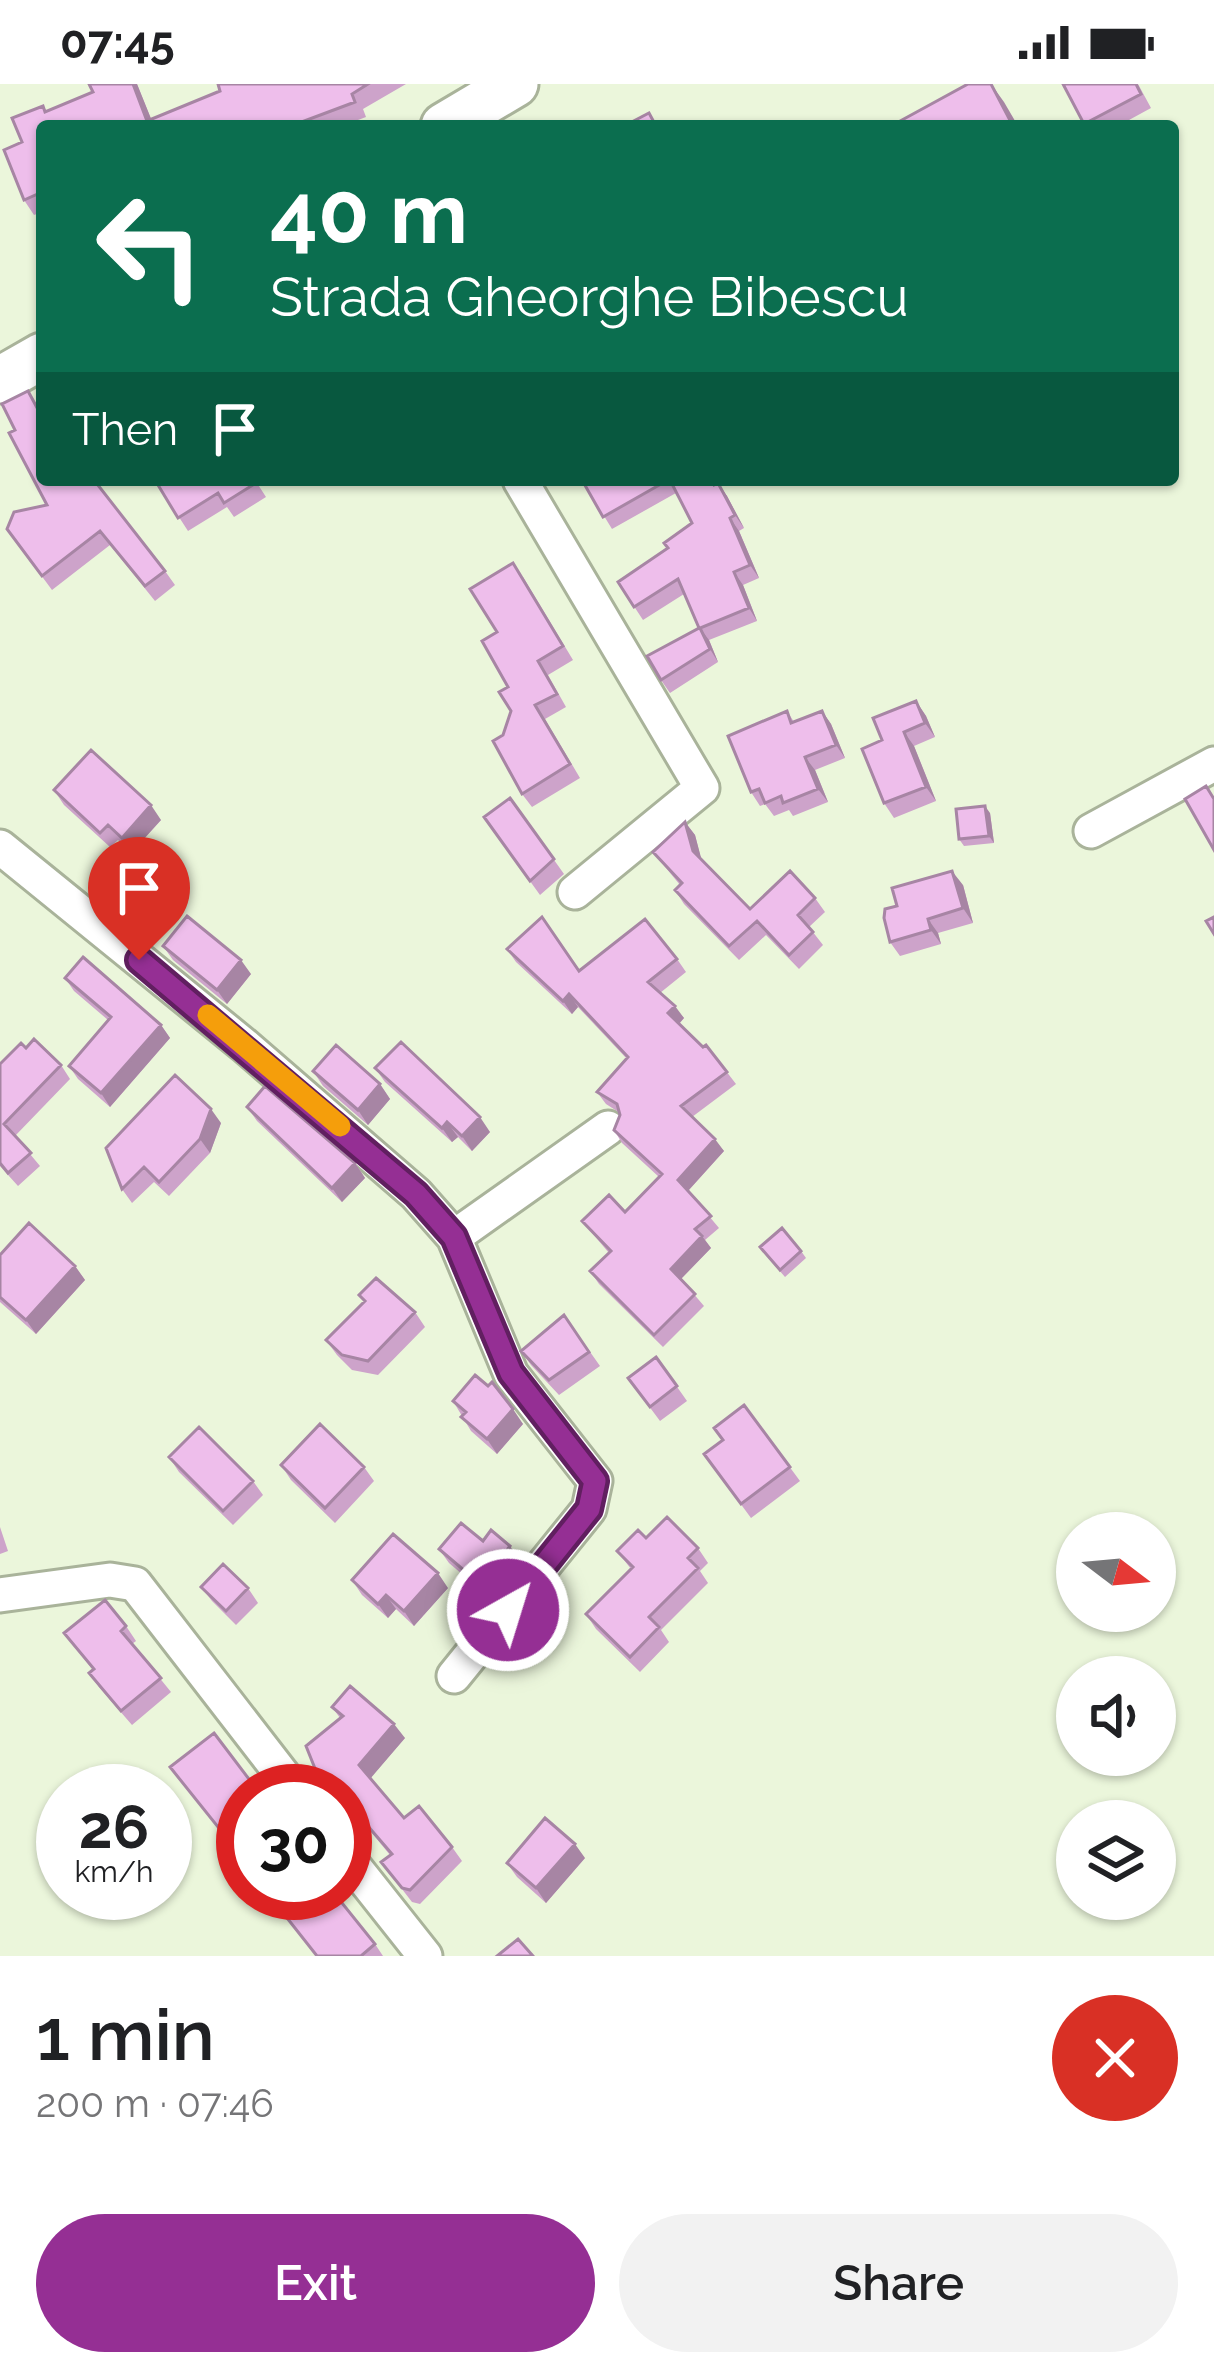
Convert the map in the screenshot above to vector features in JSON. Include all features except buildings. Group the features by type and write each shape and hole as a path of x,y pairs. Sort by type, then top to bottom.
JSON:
{"main road":[{"path":"454,120 515,84"},
{"path":"0,380 36,359"}],"street":[{"path":"524,486 701,788 574,892"},
{"path":"1091,831 1214,764"},
{"path":"0,848 362,1145 454,1237 511,1373 595,1481 589,1509 454,1676"},
{"path":"454,1237 608,1128"},
{"path":"0,1595 110,1580 135,1584 274,1764"},
{"path":"372,1889 425,1956"}],"slow traffic":[{"path":"208,1015 340,1126"}],"route":[{"path":"139,960 416,1194 454,1237 511,1373 586,1465 595,1481 589,1509 508,1610"}]}
